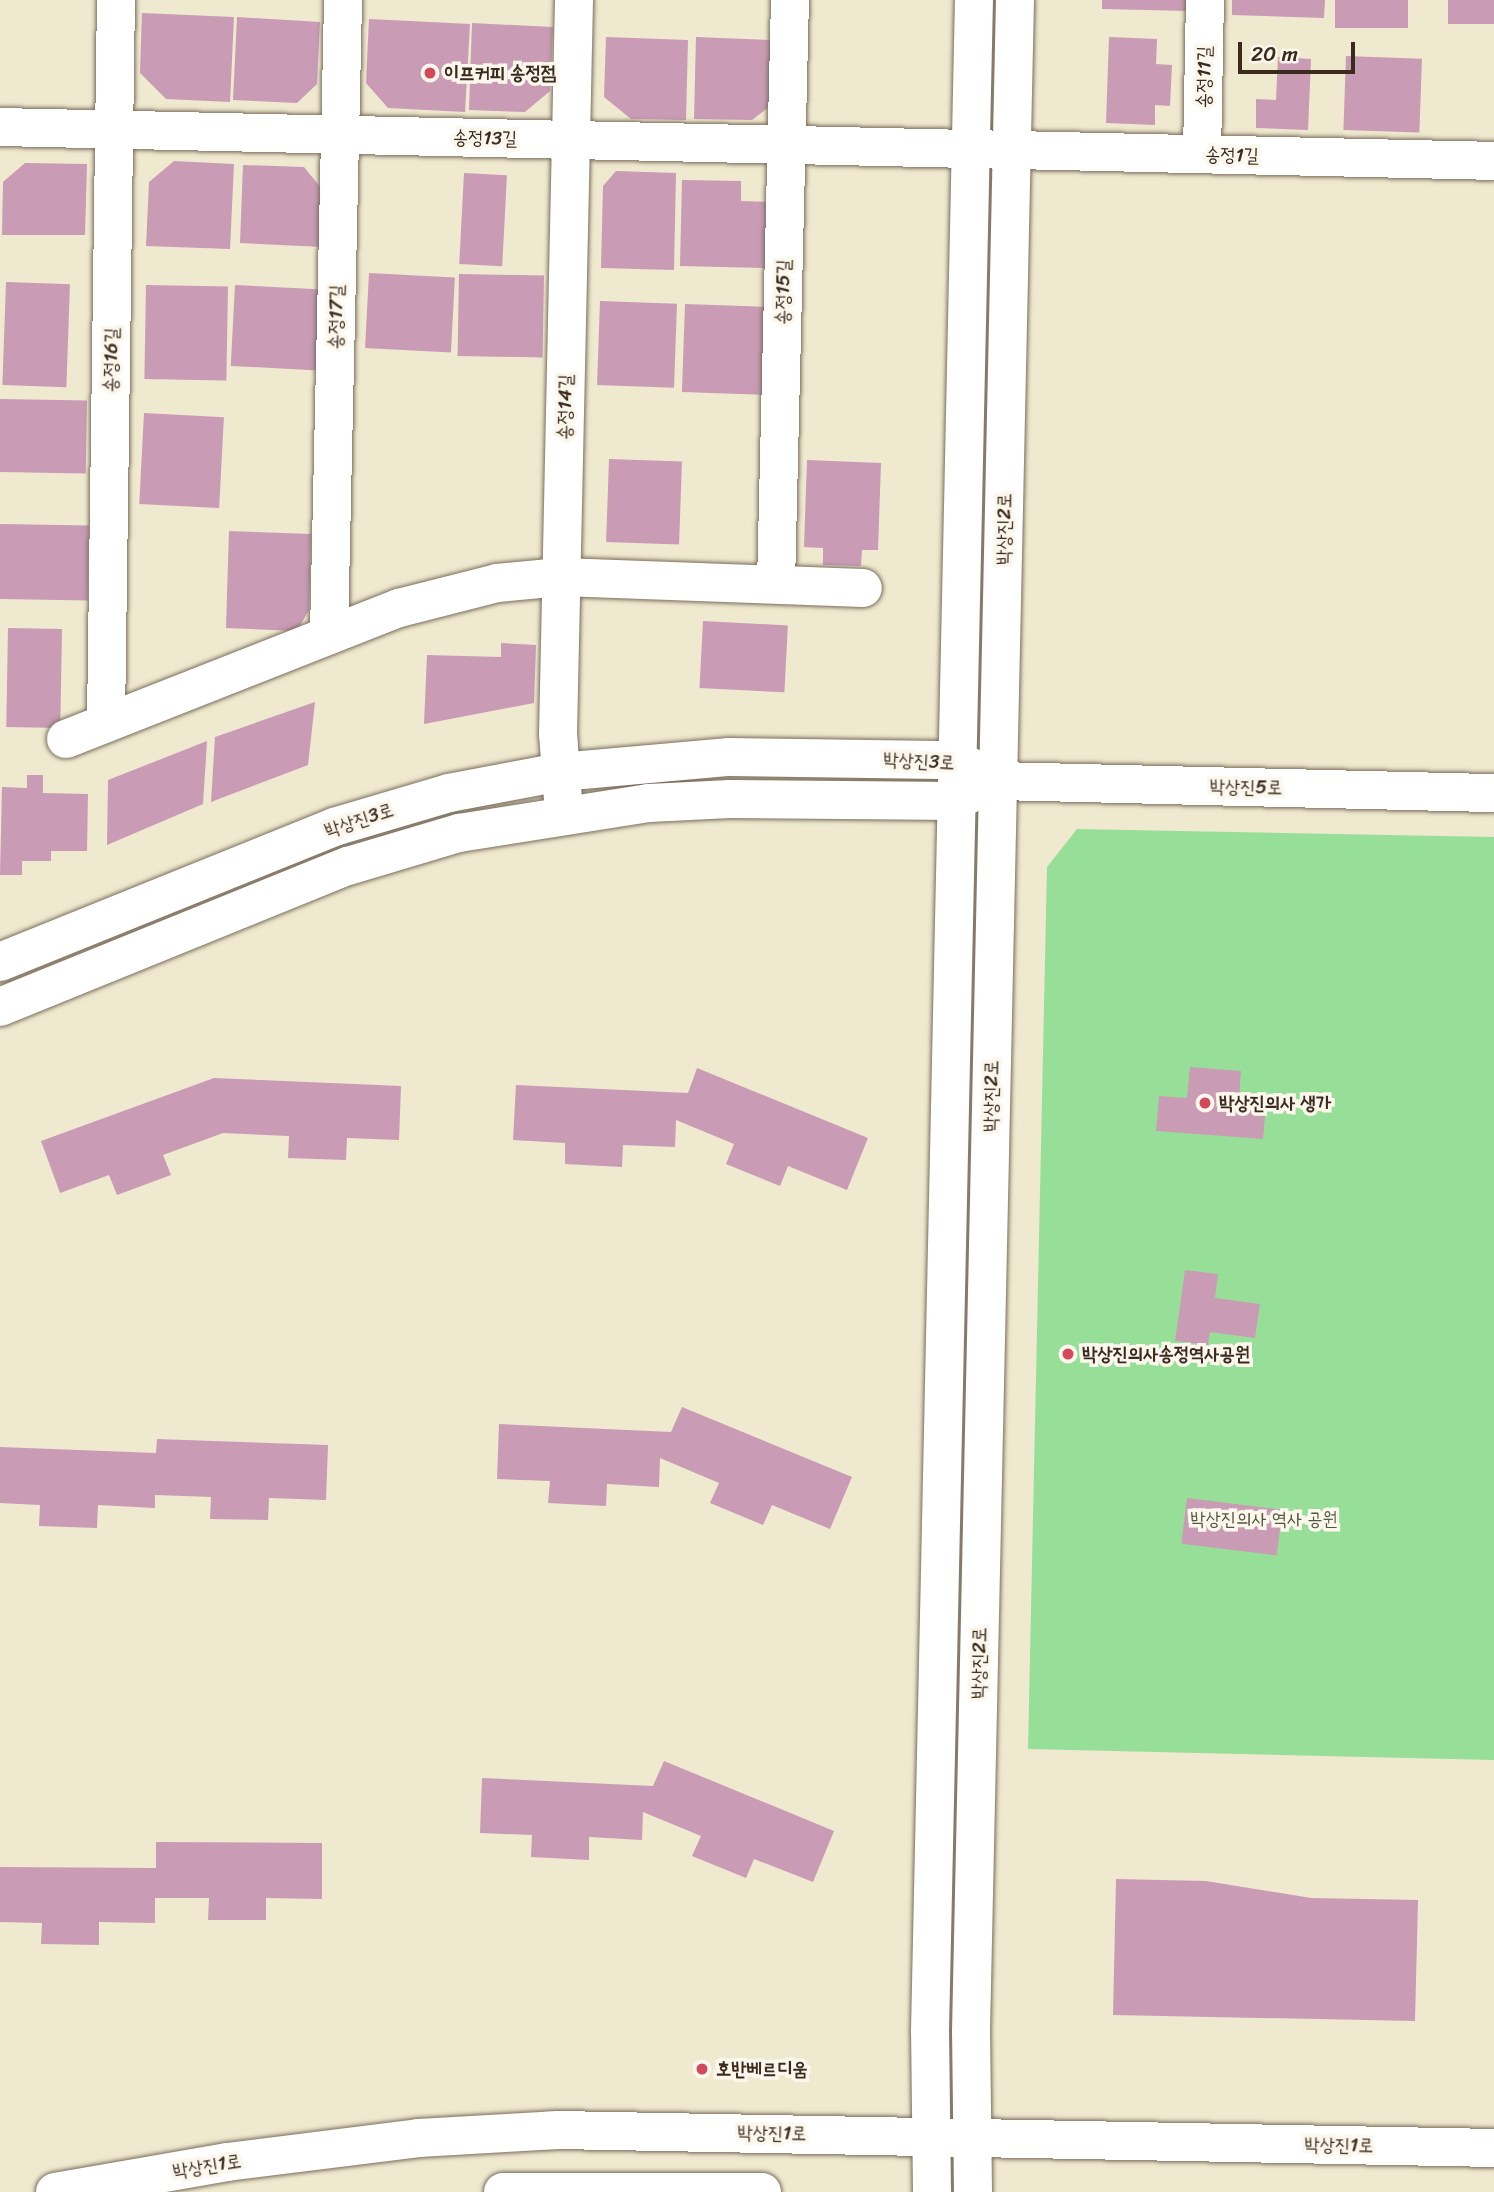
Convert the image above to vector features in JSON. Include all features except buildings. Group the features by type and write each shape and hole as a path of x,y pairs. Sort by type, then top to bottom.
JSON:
{"street":[{"name":"송정16길","path":"106,721 116,0"},
{"name":"송정17길","path":"329,634 343,0"},
{"name":"송정14길","path":"564,813 560,772 561,577 574,0"},
{"name":"송정15길","path":"776,584 790,0"},
{"path":"932,2192 930,2031 974,0"},
{"name":"박상진2로","path":"973,2192 971,2032 1015,0"},
{"name":"송정11길","path":"1202,154 1205,0"},
{"name":"송정13길","path":"0,127 971,149"},
{"name":"송정1길","path":"971,149 1494,161"},
{"path":"66,739 329,634 446,594 561,577 863,588"},
{"name":"박상진3로","path":"0,962 334,827 449,793 560,772 729,757 957,760 998,781"},
{"name":"박상진3로","path":"0,1007 348,866 459,833 564,813 730,799 956,801 998,781"},
{"name":"박상진5로","path":"998,781 1494,793"},
{"name":"박상진1로","path":"55,2192 227,2162 419,2138 558,2130 1494,2148"},
{"path":"503,2192 762,2192"}],"green space":[{"name":"박상진의사 역사 공원","path":"1077,829 1494,837 1494,1760 1028,1749 1047,867"}],"place":[{"name":"이프커피 송정점","path":"430,73"},
{"name":"박상진의사 생가","path":"1205,1103"},
{"name":"박상진의사송정역사공원","path":"1068,1354"},
{"name":"호반베르디움","path":"702,2069"}]}
